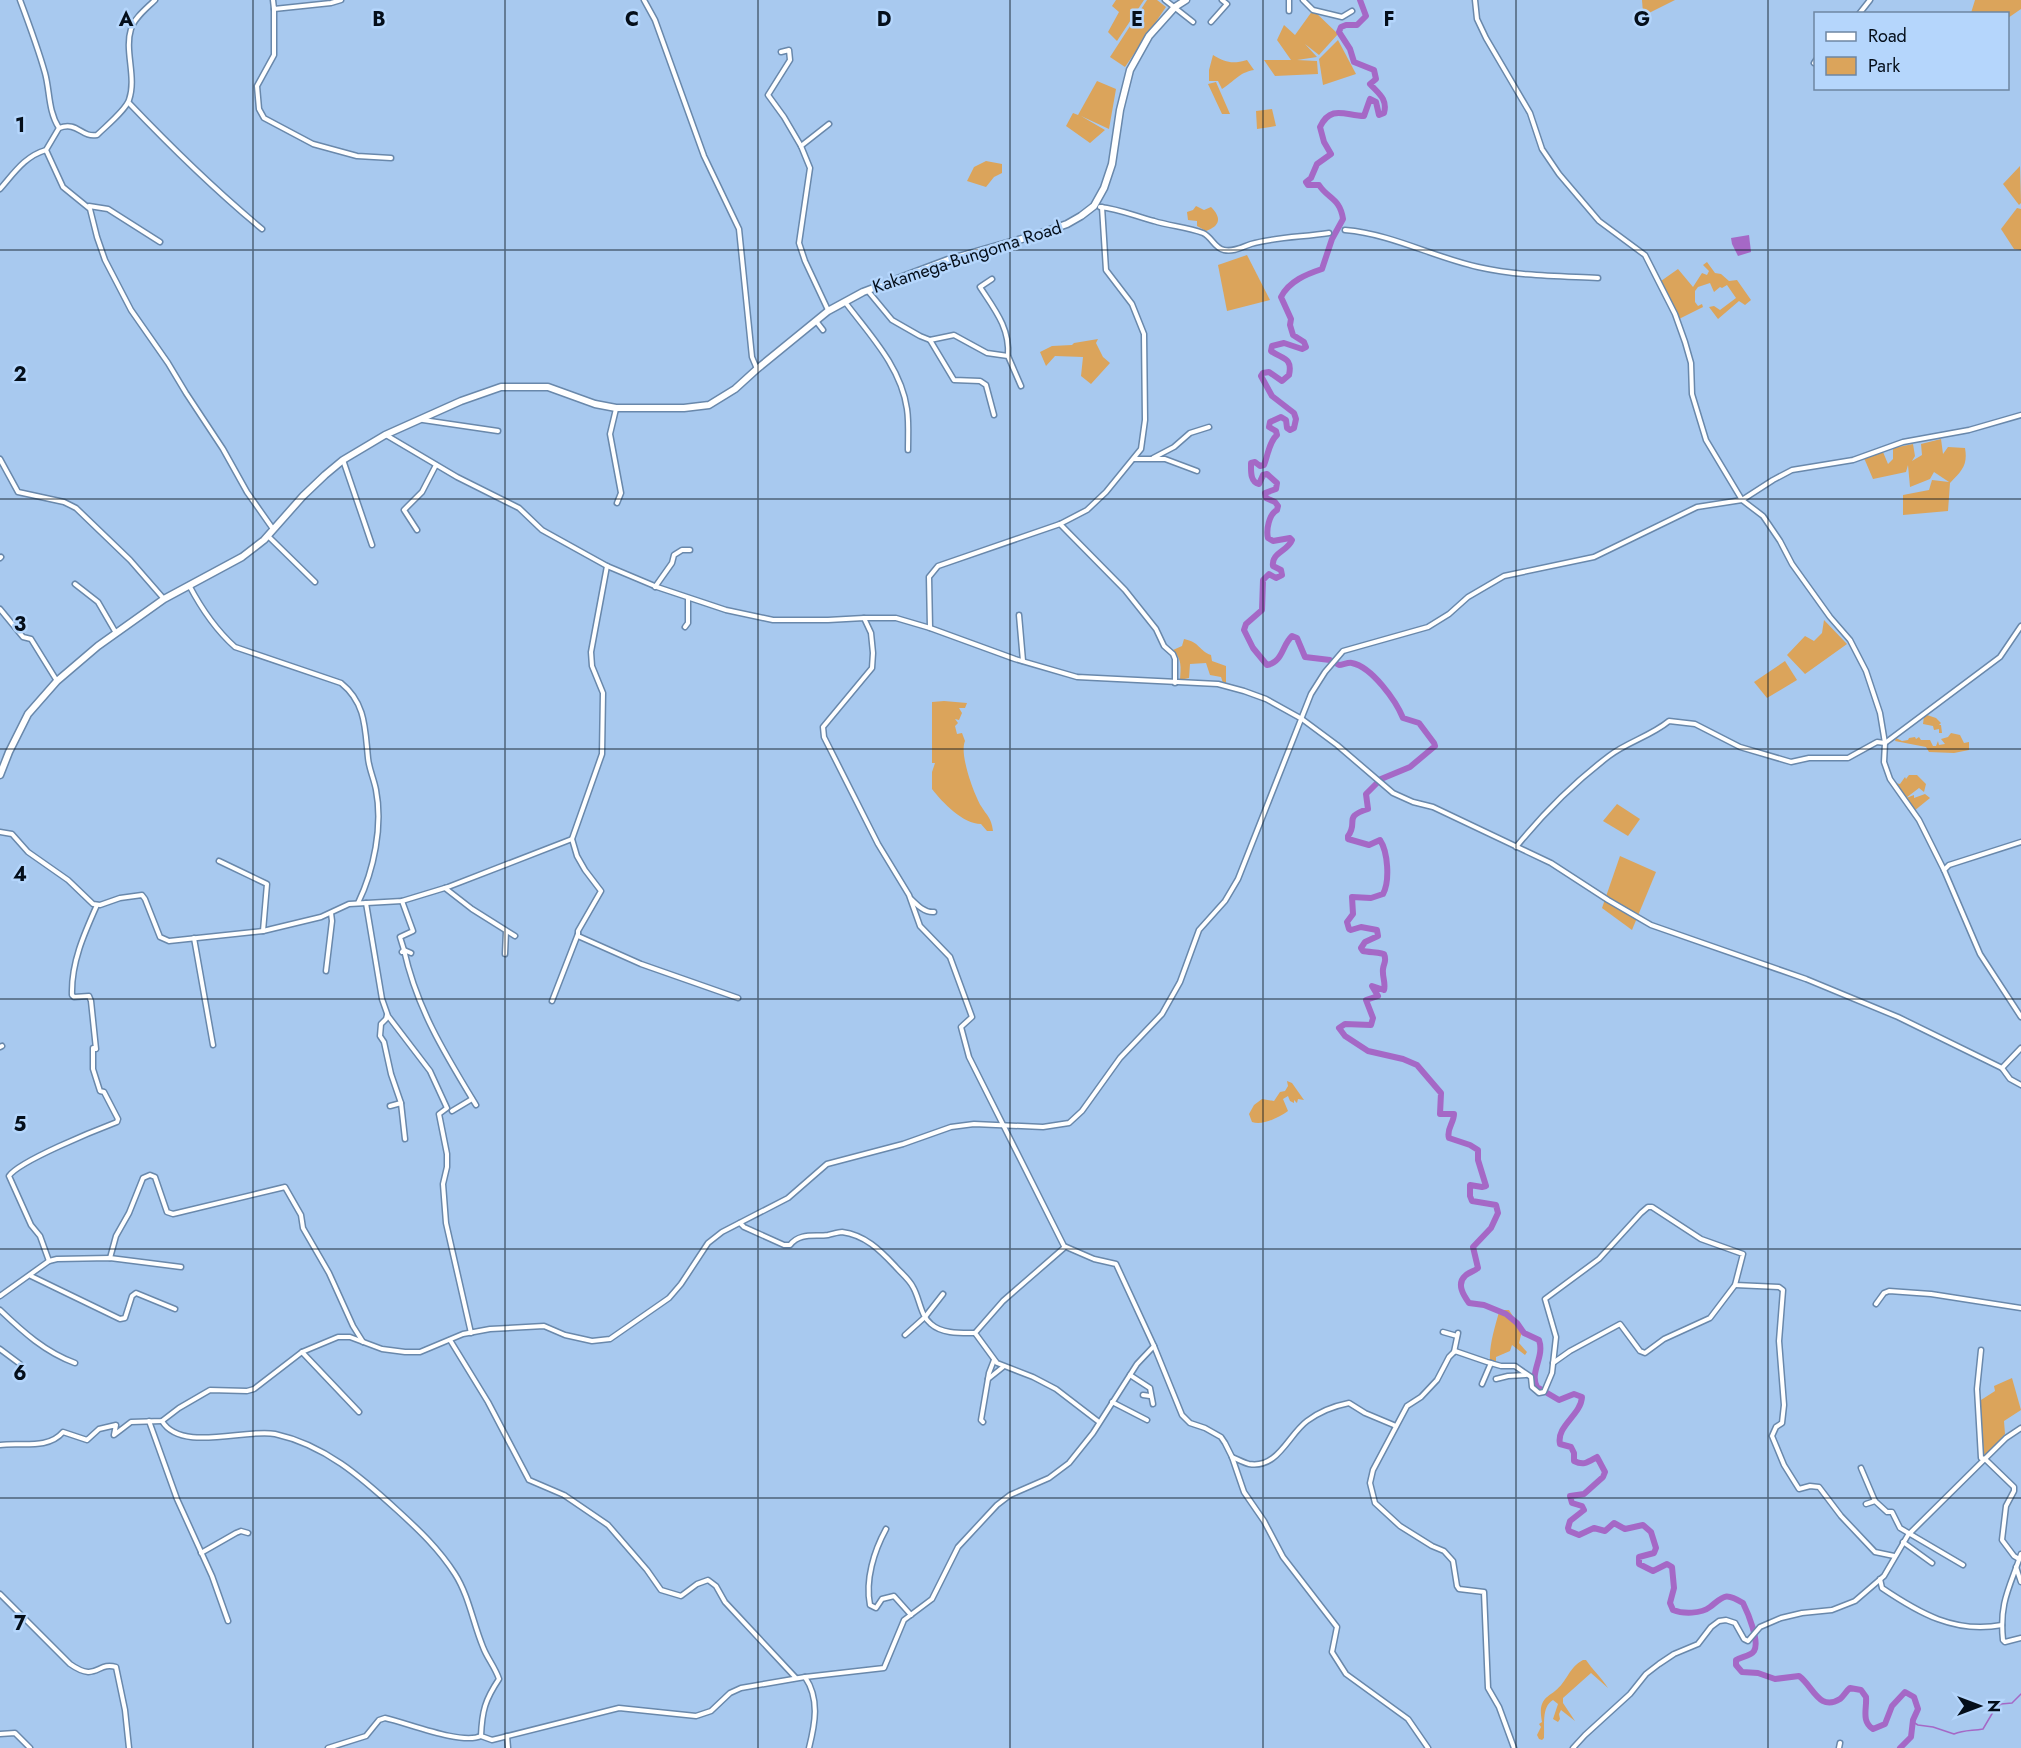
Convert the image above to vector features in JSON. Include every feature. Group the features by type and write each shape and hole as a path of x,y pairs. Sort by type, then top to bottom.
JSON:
{"main road":[{"path":"1094,206 1104,188 1112,164 1120,110 1130,70 1149,36 1175,7 1186,0"},
{"name":"Kakamega-Bungoma Road","path":"0,775 28,714 57,681 116,633 164,599 242,556 268,536 303,496 343,460 385,435 501,387 548,387 595,404 616,408 684,408 709,405 735,389 828,311 867,290 948,260 1014,242 1067,224 1094,206"}],"street":[{"path":"20,0 46,76 51,110 59,128"},
{"path":"59,128 73,126 90,136 97,135 129,103 133,71 131,29 155,0"},
{"path":"273,0 274,55 257,86 259,109 264,118 313,144 357,156 391,158"},
{"path":"274,9 341,0"},
{"path":"644,0 655,20 704,156 739,229 752,357 757,369"},
{"path":"1164,0 1193,22"},
{"path":"1210,22 1227,4 1222,0"},
{"path":"1289,0 1289,11"},
{"path":"1304,0 1313,10 1342,17 1352,11"},
{"path":"1475,0 1477,19 1530,112 1542,150 1558,174 1599,221 1645,255 1675,314 1685,342 1690,363 1692,394 1706,440 1742,500 1764,516 1792,564 1830,617 1850,640 1866,671 1880,713 1885,743 1884,762 1890,779 1919,820 1944,870 1980,954 2021,1017"},
{"path":"1861,12 1870,0"},
{"path":"781,52 789,50 790,60 768,95 801,146 810,168 799,243 828,311"},
{"path":"129,103 224,198 262,229"},
{"path":"801,146 829,124"},
{"path":"0,189 22,163 32,155 46,150 59,128"},
{"path":"46,150 63,187 88,206 108,209 159,242"},
{"path":"88,206 105,260 131,310 224,449 247,492 273,530"},
{"path":"1094,206 1117,208 1156,222 1184,226 1207,235 1217,248 1224,250 1236,250 1276,239 1329,233"},
{"path":"930,628 929,577 938,566 1060,524 1087,510 1106,492 1141,449 1145,420 1144,334 1132,304 1106,270 1101,207"},
{"path":"1346,230 1367,232 1393,239 1477,267 1523,274 1598,278"},
{"path":"992,279 980,287 1005,327 1005,336 1009,345 1008,356 1021,386"},
{"path":"867,290 892,320 930,340 954,380 980,381 986,385 994,415"},
{"path":"844,302 889,360 896,373 907,409 908,450"},
{"path":"816,321 823,330"},
{"path":"930,340 954,335 987,354 1008,356"},
{"path":"616,408 610,434 621,494 620,501 617,503"},
{"path":"0,1445 39,1444 57,1439 63,1432 87,1440 99,1429 116,1425 114,1436 130,1422 162,1421 210,1390 247,1391 254,1389 302,1352 339,1337 350,1337 397,1352 420,1352 471,1333 490,1329 544,1326 565,1335 592,1341 610,1339 669,1298 708,1243 722,1232 788,1198 827,1164 903,1144 951,1127 974,1124 1043,1127 1069,1123 1087,1104 1120,1058 1162,1014 1180,982 1199,930 1225,901 1238,879 1311,694 1336,658 1350,648 1403,636 1428,627 1449,614 1468,597 1504,576 1594,557 1697,507 1742,500 1792,470 1853,460 1903,442 1969,430 2021,415"},
{"path":"419,419 498,431"},
{"path":"1152,459 1174,447 1190,433 1209,428"},
{"path":"385,435 436,465 519,508 542,530 607,566 655,587 726,610 773,620 896,618 1077,677 1218,684 1266,699 1302,719 1337,745 1393,793 1413,802 1433,807 1551,863 1651,925 1806,979 1898,1017 2002,1068 2010,1079 2021,1085"},
{"path":"0,459 18,492 64,502 76,508 130,560 164,599"},
{"path":"1133,459 1165,459 1197,471"},
{"path":"343,460 372,545"},
{"path":"417,530 404,510 422,492 436,465"},
{"path":"1060,524 1125,590 1155,629 1164,646 1173,654 1175,683"},
{"path":"268,536 315,582"},
{"path":"655,587 672,563 674,555 682,550 690,550"},
{"path":"552,1001 578,934 601,891 581,863 572,839 602,754 603,693 592,666 591,652 607,566"},
{"path":"75,584 98,602 116,633"},
{"path":"189,585 224,637 235,647 341,683 352,693 361,708 366,730 369,766 376,788 378,823 371,867 358,903"},
{"path":"685,627 688,623 688,598"},
{"path":"0,609 23,637 31,639 57,681"},
{"path":"1019,615 1023,661"},
{"path":"864,618 871,633 872,668 823,727 824,737 878,844 910,899 921,926 950,957 972,1017 961,1027 969,1057 1065,1246 1094,1259 1116,1264 1154,1346 1182,1415 1190,1424 1205,1428 1221,1437 1232,1456 1244,1492 1264,1521 1283,1557 1337,1627 1332,1652 1346,1674 1408,1719 1428,1748"},
{"path":"1516,847 1537,823 1611,754 1656,732 1669,721 1695,724 1740,747 1791,762 1809,758 1848,758 1878,742 1885,743 2000,657 2021,626"},
{"path":"0,832 12,834 28,852 57,871 97,905"},
{"path":"97,905 127,896 142,895 162,939 170,941 262,931 331,913 344,906 358,903 402,901 445,888 572,839"},
{"path":"1944,870 1949,865 2021,842"},
{"path":"219,861 267,884 262,931"},
{"path":"445,888 506,931 512,937 505,943"},
{"path":"910,899 930,913 934,912"},
{"path":"402,901 413,931 400,937 412,983 423,1013 476,1105"},
{"path":"366,903 377,975 387,1012 430,1071 447,1108 439,1114 447,1154 443,1184 444,1212 471,1333"},
{"path":"49,1261 40,1236 31,1225 9,1176 17,1168 117,1122 118,1119 104,1092 100,1091 93,1069 93,1048 96,1049 97,1042 91,1001 89,996 74,997 72,995 74,964 97,905"},
{"path":"326,971 331,913"},
{"path":"505,954 506,931"},
{"path":"578,934 580,938 641,964 738,998"},
{"path":"194,938 213,1045"},
{"path":"403,951 411,953"},
{"path":"387,1012 386,1019 379,1029 401,1103 405,1139"},
{"path":"377,1043 385,1045"},
{"path":"2002,1068 2021,1048"},
{"path":"452,1111 472,1099"},
{"path":"390,1106 401,1103"},
{"path":"110,1258 116,1236 129,1213 143,1178 147,1176 155,1177 167,1212 172,1214 285,1187 301,1215 303,1228 329,1273 353,1326 363,1342"},
{"path":"1453,1353 1455,1351 1491,1363 1515,1366 1531,1377 1534,1390 1542,1393 1552,1373 1553,1364 1556,1337 1545,1299 1599,1259 1648,1207 1664,1213 1701,1239 1743,1254 1735,1285 1710,1318 1664,1340 1645,1353 1640,1351 1620,1324 1570,1351 1553,1364"},
{"path":"740,1222 744,1227 784,1245 790,1245 798,1238 805,1236 820,1234 826,1236 841,1232 870,1242 912,1284 925,1317 935,1327 953,1333 975,1333 1003,1301 1065,1246"},
{"path":"0,1296 49,1261 110,1258 181,1267"},
{"path":"31,1275 120,1319 125,1318 132,1296 136,1293 175,1309"},
{"path":"1735,1285 1779,1287 1783,1290 1779,1341 1784,1405 1782,1423 1776,1427 1772,1436 1784,1465 1799,1489 1810,1486 1819,1487 1841,1516 1875,1551 1894,1556"},
{"path":"1876,1304 1884,1293 1889,1291 1932,1294 2021,1308"},
{"path":"905,1335 925,1317 943,1294"},
{"path":"0,1310 37,1342 61,1358 75,1363"},
{"path":"1443,1332 1458,1334 1453,1353 1437,1380 1421,1397 1407,1406 1373,1470 1370,1483 1376,1503 1400,1526 1444,1551 1453,1561 1459,1589 1484,1592 1488,1688 1499,1707 1514,1748"},
{"path":"975,1333 994,1360 1056,1389 1099,1422"},
{"path":"450,1340 488,1402 529,1480 564,1495 608,1525 661,1590 681,1596 697,1584 708,1580 717,1586 725,1602 796,1678"},
{"path":"328,1748 366,1736 379,1720 385,1718 446,1735 476,1738 481,1736 492,1740 619,1708 696,1716 711,1711 730,1693 741,1688 796,1678 884,1668 904,1620 932,1599 958,1547 990,1512 1010,1495 1049,1478 1069,1463 1094,1433 1147,1351 1154,1346"},
{"path":"0,1349 20,1364"},
{"path":"1982,1350 1977,1389 1981,1458 1985,1459 2014,1487 2007,1504 2002,1540 2019,1560"},
{"path":"302,1352 359,1412"},
{"path":"983,1422 981,1420 988,1378 994,1360"},
{"path":"1482,1384 1491,1363"},
{"path":"988,1378 1004,1366"},
{"path":"1130,1375 1150,1388 1153,1404"},
{"path":"1496,1376 1527,1375"},
{"path":"1143,1395 1150,1396"},
{"path":"1112,1402 1127,1413 1147,1419"},
{"path":"1232,1456 1250,1464 1264,1463 1277,1455 1305,1422 1335,1406 1349,1403 1365,1413 1396,1426"},
{"path":"149,1421 177,1499 212,1576 228,1622"},
{"path":"162,1421 172,1430 191,1436 272,1433 318,1449 352,1469 432,1543 456,1576 473,1614 483,1647 499,1679 486,1698 481,1736"},
{"path":"1573,1748 1630,1694 1646,1674 1674,1654 1698,1644 1711,1627 1719,1621 1726,1620 1735,1623 1744,1639 1749,1641 1760,1628 1781,1618 1832,1610 1855,1601 1880,1579 1910,1533 2006,1438 2021,1428"},
{"path":"1861,1468 1875,1501 1887,1512 1892,1512 1900,1528 1963,1565"},
{"path":"1866,1504 1875,1501"},
{"path":"886,1529 879,1541 873,1561 868,1593 870,1605 876,1608 882,1599 894,1596 911,1615"},
{"path":"201,1553 236,1533 241,1531 248,1533"},
{"path":"1903,1542 1932,1563"},
{"path":"2021,1554 2004,1598 2002,1625 2004,1641 2021,1638"},
{"path":"2016,1566 2021,1582"},
{"path":"1880,1579 1882,1588 1905,1604 1943,1623 1978,1627 2002,1625"},
{"path":"0,1594 81,1671 89,1673 111,1666 116,1667 125,1710 129,1748"},
{"path":"805,1677 812,1687 815,1710 809,1748"},
{"path":"0,1734 15,1733 30,1748"},
{"path":"507,1736 508,1748"}],"green space":[{"path":"1116,0 1144,0 1117,41 1108,32 1119,12 1112,6"},
{"path":"1147,0 1157,0 1166,7 1125,67 1110,57"},
{"path":"1642,0 1675,0 1645,15"},
{"path":"1975,0 2021,0 2021,9 2009,17 2009,12 1971,12"},
{"path":"1313,10 1338,34 1319,55 1305,44 1317,57 1297,60 1317,61 1318,74 1275,76 1264,60 1291,60 1277,40 1284,25 1295,35"},
{"path":"1338,40 1356,74 1323,85 1319,59"},
{"path":"1213,55 1230,62 1247,60 1254,70 1240,75 1222,89 1218,81 1209,81"},
{"path":"1097,81 1116,89 1109,129 1081,116 1105,130 1090,143 1066,126 1073,113 1078,115"},
{"path":"1216,82 1230,114 1222,114 1208,84"},
{"path":"1272,109 1276,126 1257,129 1256,111"},
{"path":"986,161 1002,164 1002,173 994,177 986,187 967,181 974,167"},
{"path":"2020,166 2021,203 2019,205 2003,184"},
{"path":"1196,206 1204,210 1211,207 1215,211 1218,221 1214,227 1206,231 1197,226 1197,221 1188,220 1187,212"},
{"path":"2017,208 2021,209 2021,250 2014,249 2001,229"},
{"path":"1247,255 1270,300 1227,311 1218,265"},
{"path":"1707,262 1715,273 1721,274 1729,281 1737,280 1751,300 1745,305 1739,301 1718,319 1709,307 1714,306 1720,310 1736,298 1727,285 1714,292 1710,283 1698,287 1695,291 1695,302 1698,306 1702,304 1703,307 1679,319 1661,281 1678,269 1693,287 1702,273 1707,275 1709,271 1703,265"},
{"path":"1098,339 1096,343 1103,357 1110,363 1091,384 1081,376 1083,357 1055,356 1046,366 1040,352 1052,346 1072,345"},
{"path":"1941,439 1943,454 1948,447 1965,448 1966,454 1963,467 1950,483 1948,511 1903,515 1903,495 1929,490 1932,480 1949,482 1934,472 1930,479 1910,487 1908,465 1906,472 1873,479 1864,458 1883,452 1888,464 1893,459 1893,448 1913,444 1915,456 1912,461 1922,455 1921,444"},
{"path":"1824,620 1847,644 1805,674 1787,655 1805,636 1814,641 1822,633"},
{"path":"1184,639 1193,642 1211,655 1212,661 1226,666 1226,683 1223,683 1221,677 1210,675 1206,663 1190,664 1189,678 1180,680 1180,664 1173,650 1182,646"},
{"path":"1785,661 1797,680 1767,698 1754,682"},
{"path":"932,702 967,703 965,708 959,708 962,713 959,720 955,719 958,723 955,726 957,734 962,733 965,741 964,755 971,784 990,820 993,831 987,831 981,824 960,817 932,789 932,772 935,763 932,763"},
{"path":"1924,716 1936,718 1941,723 1939,725 1941,725 1942,733 1939,733 1939,729 1934,730 1933,726 1923,724"},
{"path":"1951,733 1960,735 1964,743 1969,742 1969,750 1954,753 1929,752 1926,747 1895,741 1896,738 1902,741 1919,737 1921,740 1930,740 1933,746 1936,746 1938,741 1939,745 1945,744 1941,739 1948,737"},
{"path":"1909,775 1917,775 1926,784 1924,792 1919,788 1906,798 1925,794 1930,798 1914,811 1895,783 1900,784"},
{"path":"1617,804 1640,819 1628,836 1603,821"},
{"path":"1620,856 1656,872 1632,930 1602,908"},
{"path":"1287,1081 1292,1083 1304,1100 1298,1099 1297,1103 1294,1100 1294,1103 1288,1096 1283,1099 1288,1111 1275,1119 1252,1122 1249,1114 1254,1105 1262,1099 1274,1101 1280,1092 1285,1091 1288,1086"},
{"path":"1509,1310 1522,1331 1519,1343 1527,1352 1525,1355 1512,1345 1510,1351 1496,1357 1496,1362 1490,1361 1494,1330 1499,1312"},
{"path":"2012,1378 2021,1410 2004,1421 2005,1434 1984,1458 1981,1400 1995,1391 1994,1386"},
{"path":"1583,1660 1586,1660 1608,1688 1591,1673 1563,1698 1563,1703 1575,1721 1561,1710 1558,1722 1553,1719 1558,1704 1553,1700 1545,1712 1544,1738 1539,1739 1537,1735 1541,1727 1539,1724 1542,1722 1543,1702"}],"shaded area":[{"path":"1749,235 1751,252 1738,256 1731,238"}],"waterway":[{"path":"1360,0 1366,16 1357,25 1341,27 1339,32 1350,49 1354,62 1374,70 1376,79 1370,84 1379,93 1385,108 1384,113 1379,115 1376,102 1370,99 1364,116 1334,113 1324,120 1320,127 1324,142 1331,154 1317,164 1311,178 1306,182 1308,185 1319,185 1339,207 1343,219 1332,239 1322,269 1294,282 1281,297 1291,319 1293,335 1304,342 1306,347 1302,349 1284,343 1272,346 1271,351 1288,362 1289,375 1282,381 1269,372 1261,376 1272,396 1294,413 1296,419 1294,428 1290,430 1287,428 1286,420 1281,417 1270,422 1269,427 1276,431 1277,435 1270,445 1264,465 1251,463 1252,476 1259,484 1263,475 1267,474 1277,483 1276,489 1265,493 1266,498 1278,506 1269,522 1268,538 1273,541 1290,538 1292,540 1273,562 1273,566 1281,570 1282,575 1276,578 1269,574 1263,580 1262,610 1246,624 1244,630 1253,648 1267,665 1279,657 1292,636 1297,638 1305,657 1330,660 1339,665 1350,663 1360,666 1382,686 1403,718 1419,723 1435,746 1410,767 1381,779 1366,794 1368,809 1353,817 1348,839 1369,845 1380,840 1386,859 1387,882 1383,894 1371,898 1352,897 1353,914 1347,922 1351,930 1361,927 1377,930 1378,936 1365,942 1361,948 1363,951 1384,954 1384,990 1372,986 1378,996 1366,1000 1373,1018 1371,1025 1345,1024 1339,1028 1345,1036 1368,1051 1403,1059 1417,1065 1441,1093 1440,1114 1454,1114 1449,1138 1478,1150 1478,1160 1486,1186 1470,1185 1470,1196 1472,1201 1496,1205 1498,1213 1491,1228 1473,1247 1478,1268 1462,1279 1463,1293 1469,1303 1484,1305 1506,1314 1524,1333 1539,1340 1540,1352 1535,1376 1537,1387 1559,1400 1574,1394 1582,1397 1578,1409 1562,1432 1560,1444 1571,1447 1574,1461 1586,1463 1597,1457 1605,1472 1603,1477 1584,1494 1570,1496 1572,1503 1582,1506 1584,1510 1570,1521 1569,1531 1579,1535 1594,1528 1605,1531 1614,1523 1625,1529 1643,1525 1651,1532 1656,1548 1654,1553 1639,1557 1639,1564 1653,1571 1667,1564 1672,1567 1674,1588 1670,1603 1673,1610 1687,1613 1702,1611 1725,1597 1732,1597 1743,1603 1756,1641 1751,1654 1736,1660 1736,1665 1742,1672 1758,1673 1775,1679 1799,1676 1821,1700 1827,1702 1840,1699 1850,1688 1861,1690 1866,1697 1866,1719 1873,1729 1885,1724 1892,1706 1905,1692 1914,1697 1918,1709 1913,1720 1911,1737 1900,1748"},
{"path":"1913,1722 1954,1734 1983,1729 1996,1707 2012,1703 2021,1694"}]}
